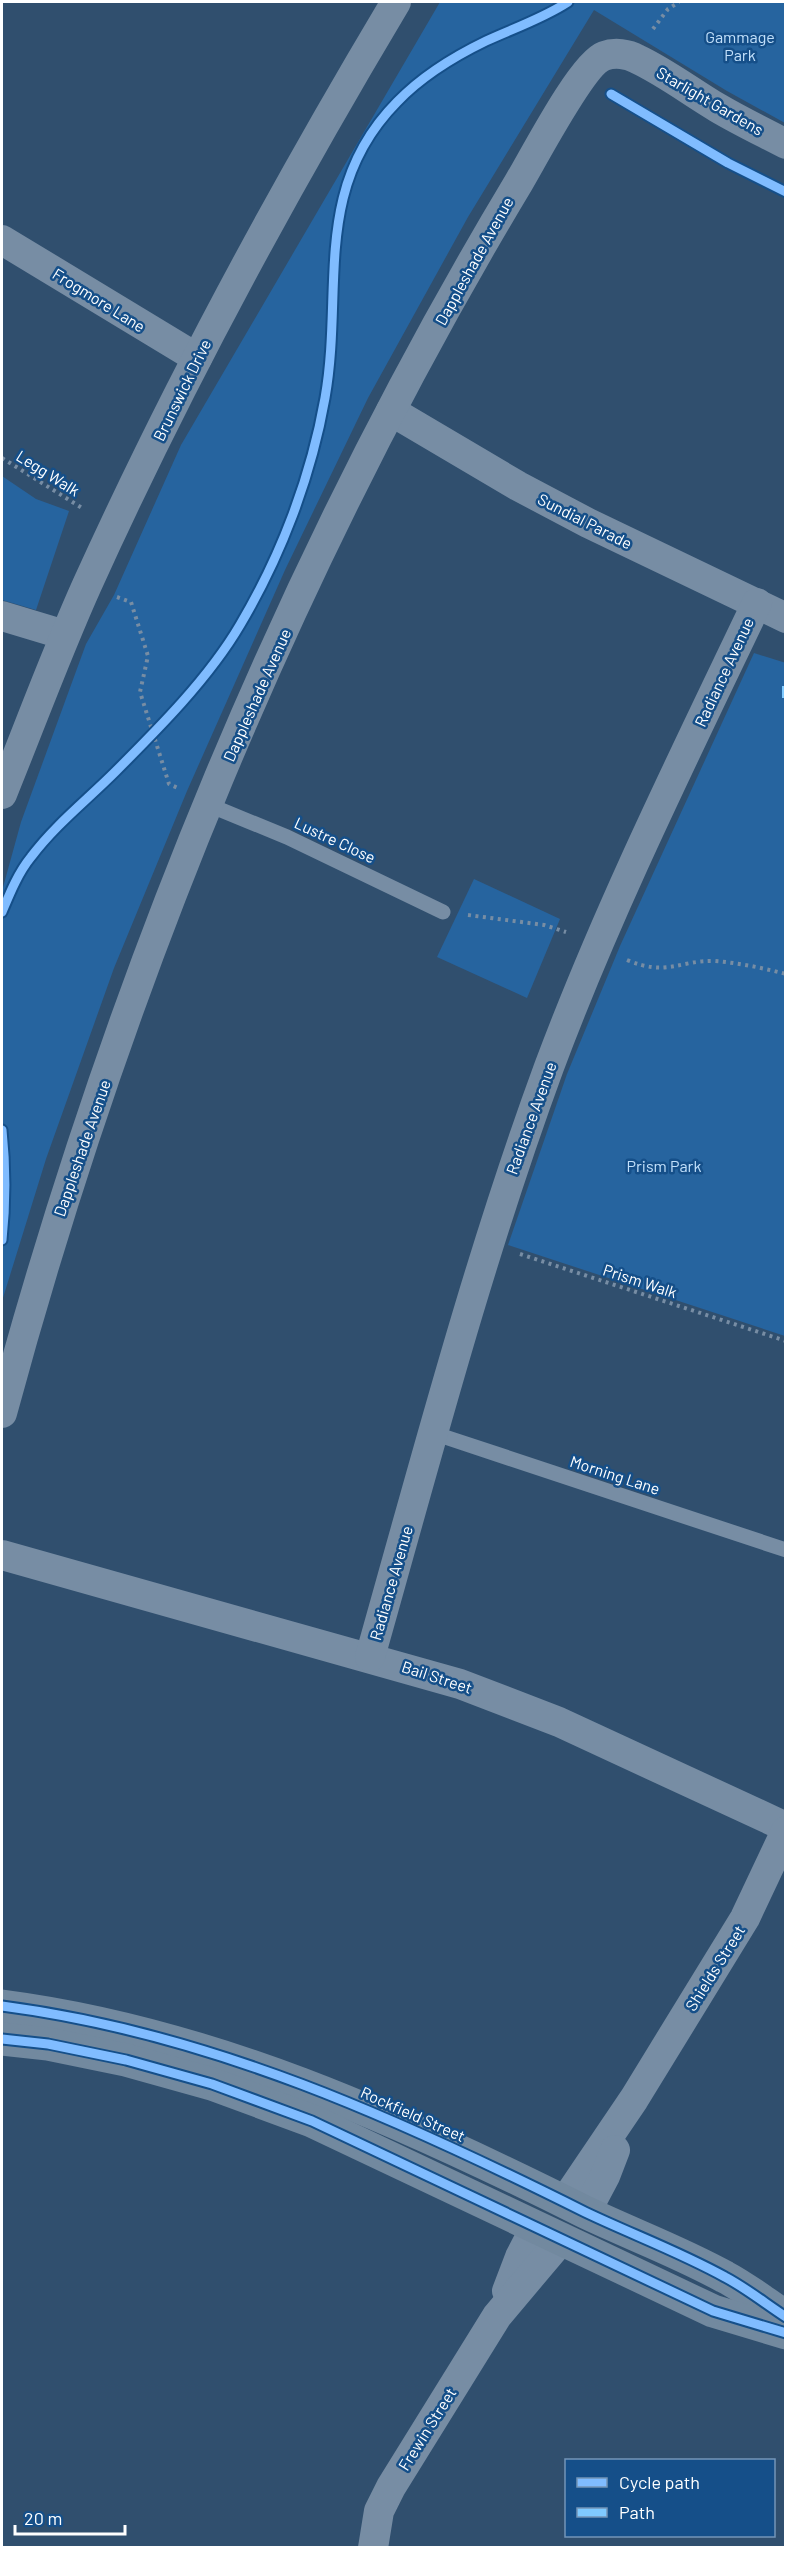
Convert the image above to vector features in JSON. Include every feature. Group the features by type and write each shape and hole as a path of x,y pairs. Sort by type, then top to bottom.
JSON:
{"street":[{"name":"Brunswick Drive","path":"2,794 87,585 197,358 281,200 396,2"},
{"name":"Dappleshade Avenue","path":"2,1413 27,1319 74,1170 141,978 208,805 306,584 391,411 503,208 582,77 599,57 610,54 636,58"},
{"name":"Starlight Gardens","path":"636,58 720,109 786,144"},
{"name":"Frogmore Lane","path":"2,240 197,358"},
{"name":"Sundial Parade","path":"391,411 518,486 588,523 786,618"},
{"name":"Radiance Avenue","path":"370,1657 487,1246 550,1065 598,947 757,603"},
{"path":"2,616 65,635"},
{"name":"Bail Street","path":"2,1555 460,1684 559,1722 786,1829"},
{"name":"Shields Street","path":"576,2207 634,2099 745,1918 786,1829"},
{"name":"Rockfield Street","path":"2,2006 109,2023 187,2044 282,2075 366,2108 726,2277 786,2317"},
{"path":"2,2039 48,2044 126,2060 212,2084 312,2121 713,2311 786,2333"},
{"path":"548,2234 576,2207"},
{"name":"Frewin Street","path":"373,2547 379,2511 391,2487 548,2234"}],"lane":[{"name":"Lustre Close","path":"208,805 287,837 443,912"},
{"name":"Morning Lane","path":"433,1433 786,1550"}],"path":[{"path":"611,94 728,163 786,192"},
{"path":"87,585 131,602 148,656 141,692 169,784 187,790 208,805"},
{"path":"145,741 160,724"}],"green space":[{"name":"Gammage Park","path":"440,2 785,2 785,123 727,91 594,10 468,217 368,398 285,570 187,791 114,968 46,1159 2,1301 2,891 21,822 86,644 114,595 181,445"},
{"path":"2,476 36,499 69,511 36,610 2,600"},
{"name":"Prism Park","path":"754,653 786,663 785,1336 508,1245 567,1074 620,946"},
{"path":"474,879 560,919 527,998 437,957"}],"marked path":[{"path":"786,686 786,698"}],"cycle path":[{"path":"2,912 18,876 40,845 148,738 213,664 240,625 269,572 293,515 319,428 330,358 333,280 341,206 352,170 370,135 397,102 439,67 474,47 568,2"},
{"path":"611,94 728,163 786,192"},
{"path":"2,1130 5,1185 2,1240"},
{"path":"2,2006 79,2019 155,2036 302,2084 445,2144 585,2212 691,2259 733,2281 786,2317"},
{"path":"2,2039 48,2044 126,2060 212,2084 312,2121 713,2311 786,2333"}]}
